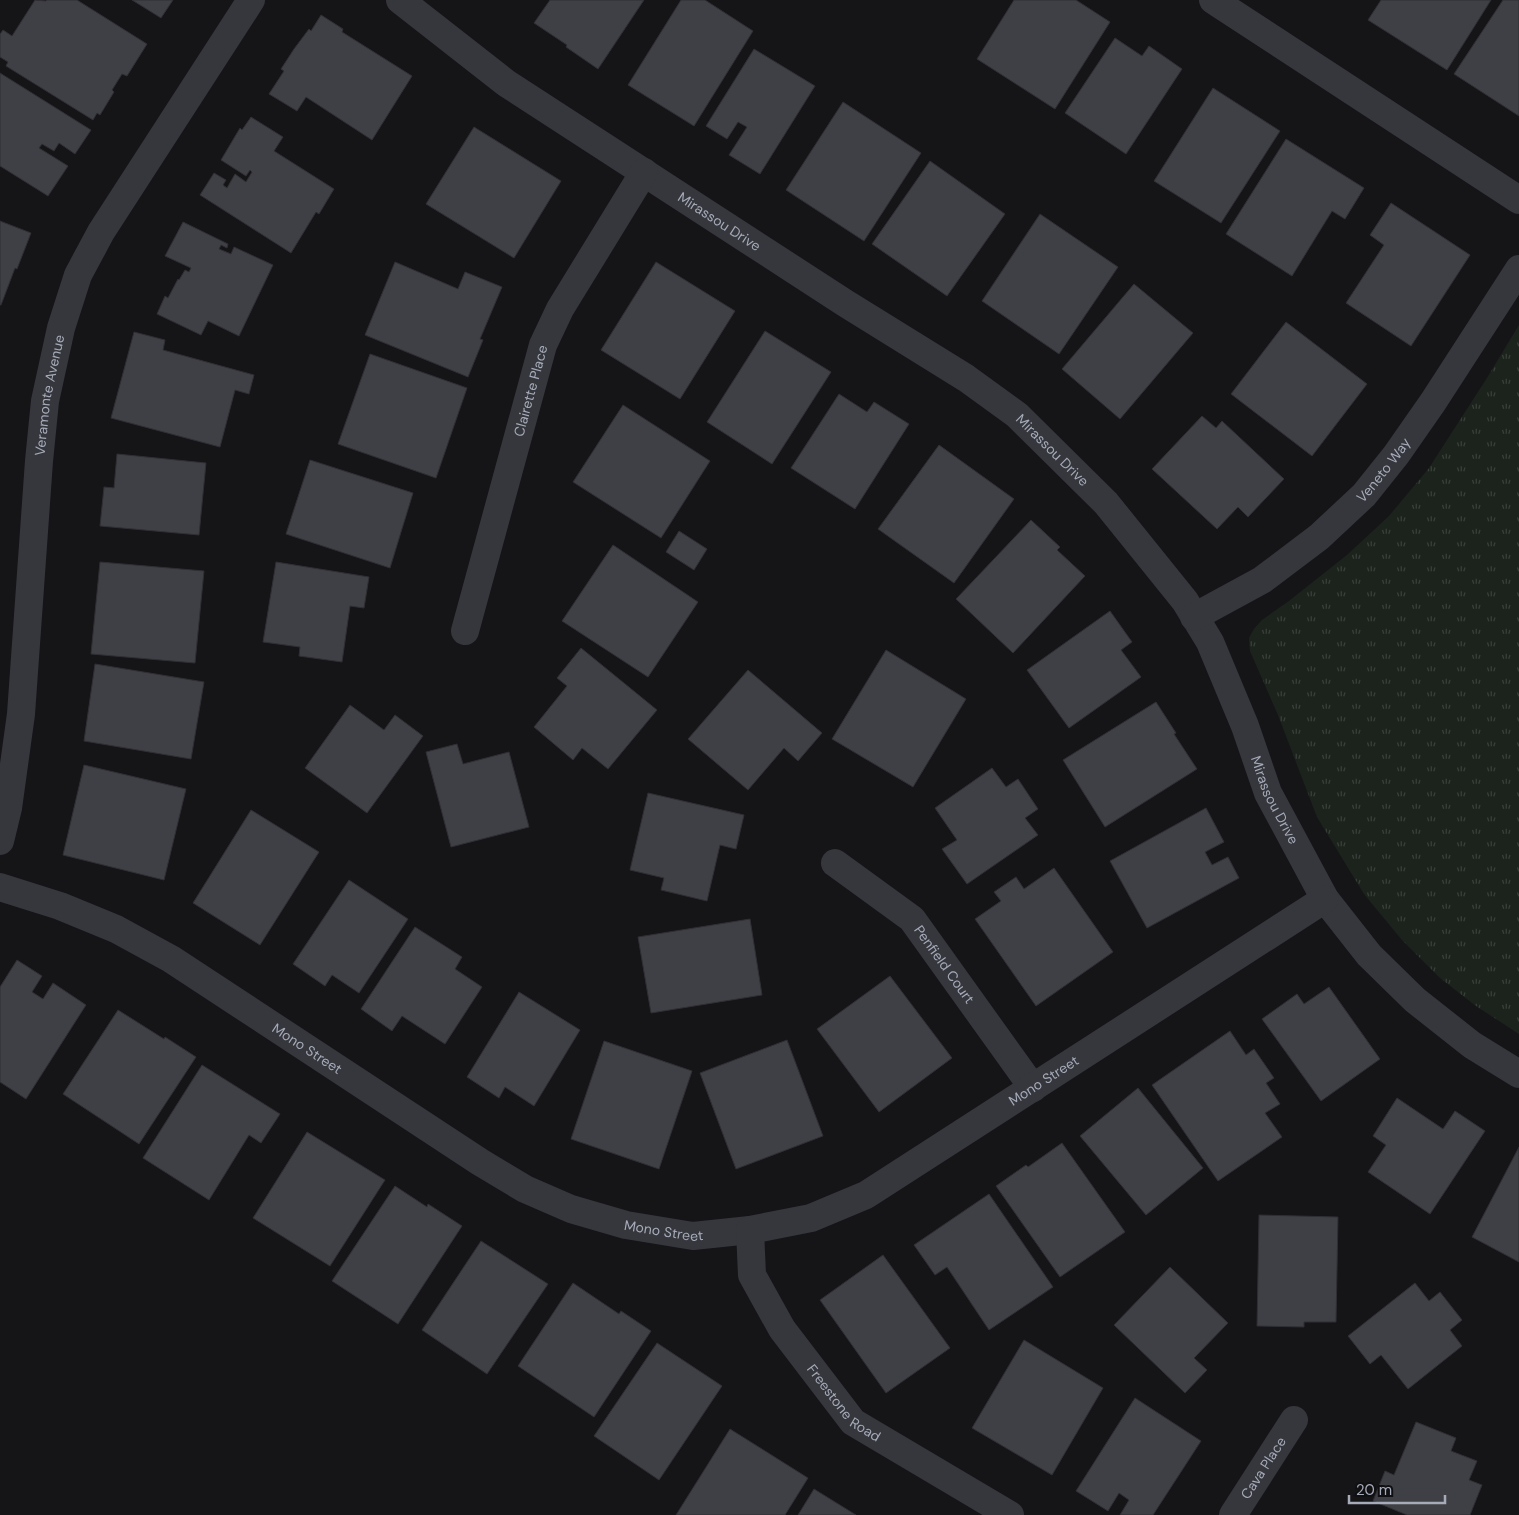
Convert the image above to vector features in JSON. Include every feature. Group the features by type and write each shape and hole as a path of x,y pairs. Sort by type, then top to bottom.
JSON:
{"street":[{"name":"Veramonte Avenue","path":"0,841 8,808 21,714 45,401 61,328 78,275 101,232 251,0"},
{"name":"Mirassou Drive","path":"400,0 506,83 845,303 966,378 1018,415 1106,504 1185,601 1210,642 1245,726 1268,793 1325,899 1369,955 1415,1000 1472,1045 1519,1074"},
{"path":"1212,0 1519,200"},
{"name":"Clairette Place","path":"465,631 542,344 560,309 644,172"},
{"name":"Veneto Way","path":"1194,617 1262,580 1319,537 1364,495 1396,455 1433,402 1519,269"},
{"name":"Penfield Court","path":"835,863 912,919 1033,1088"},
{"name":"Mono Street","path":"0,887 60,906 116,929 171,959 480,1162 525,1188 571,1209 626,1225 693,1236 750,1230 811,1218 866,1195 1325,899"},
{"name":"Freestone Road","path":"750,1230 752,1275 782,1329 853,1422 1010,1515"},
{"name":"Cava Place","path":"1233,1515 1294,1420"}],"green space":[{"path":"1519,325 1519,1034 1476,1006 1440,978 1402,940 1364,894 1317,817 1278,715 1250,651 1249,638 1262,620 1347,555 1389,516 1429,468"}],"building":[{"path":"35,0 77,0 147,44 127,76 122,74 100,115 97,113 93,120 6,66 8,62 0,57 0,34 3,30 12,36"},
{"path":"132,0 173,0 161,18"},
{"path":"550,0 644,0 598,69 534,23"},
{"path":"681,0 705,0 753,31 694,126 628,85"},
{"path":"1014,0 1076,0 1110,22 1055,109 977,59"},
{"path":"1381,0 1491,0 1447,70 1368,20"},
{"path":"1503,0 1519,0 1519,116 1454,74"},
{"path":"321,15 343,29 342,32 412,76 372,140 306,97 297,111 269,94 284,71 281,69 294,49 309,29 311,31"},
{"path":"1115,38 1142,56 1149,46 1182,69 1126,154 1065,113"},
{"path":"754,49 815,86 760,174 729,155 747,127 738,122 727,139 706,126"},
{"path":"0,73 91,130 75,154 59,143 54,151 42,144 39,148 68,166 48,196 0,166"},
{"path":"1213,88 1280,131 1221,223 1154,181"},
{"path":"843,102 921,153 864,241 786,190"},
{"path":"251,117 283,137 274,151 334,189 319,214 316,212 291,253 200,195 214,173 226,180 223,185 227,188 235,174 246,182 252,172 250,170 246,176 221,160 240,128 242,130"},
{"path":"474,127 561,181 514,258 426,204"},
{"path":"1286,139 1364,188 1345,219 1332,211 1292,276 1226,234"},
{"path":"930,161 1005,214 947,296 872,244"},
{"path":"1391,203 1470,255 1411,346 1346,303 1384,245 1370,235"},
{"path":"1040,214 1118,267 1059,354 982,301"},
{"path":"0,221 31,233 1,305 0,305"},
{"path":"183,222 228,244 227,248 221,245 219,249 231,254 234,247 273,265 239,336 208,321 201,335 157,314 165,296 168,298 178,279 185,270 189,272 191,268 165,256"},
{"path":"395,262 458,289 465,272 502,287 480,339 483,340 468,377 365,335"},
{"path":"656,262 735,311 680,399 601,350"},
{"path":"1134,284 1193,333 1120,419 1062,369"},
{"path":"1286,322 1367,384 1312,456 1231,394"},
{"path":"765,331 831,372 772,464 707,422"},
{"path":"134,332 165,340 163,350 254,375 249,394 235,390 220,447 111,418"},
{"path":"370,354 467,388 436,478 338,444"},
{"path":"839,394 867,412 874,402 909,424 855,509 791,468"},
{"path":"623,405 710,461 661,538 573,482"},
{"path":"1202,416 1216,428 1222,421 1284,479 1248,517 1238,507 1217,529 1152,469"},
{"path":"939,445 1014,499 954,583 878,529"},
{"path":"117,454 206,463 199,535 100,526 104,487 114,488"},
{"path":"310,460 413,493 390,568 286,534"},
{"path":"1031,520 1060,547 1057,550 1085,576 1013,653 956,599"},
{"path":"679,531 707,549 694,570 666,552"},
{"path":"613,545 698,602 648,677 562,621"},
{"path":"100,562 204,571 195,663 91,654"},
{"path":"276,562 369,577 364,608 350,606 342,662 299,656 300,647 263,642"},
{"path":"1110,611 1132,642 1121,650 1141,677 1069,728 1027,670"},
{"path":"581,648 657,710 608,769 582,748 573,760 534,727 567,686 557,678"},
{"path":"886,650 966,699 913,787 832,739"},
{"path":"95,664 204,682 191,759 84,741"},
{"path":"748,670 822,733 798,761 784,748 748,790 688,739"},
{"path":"1156,702 1197,769 1105,827 1063,760"},
{"path":"350,705 384,730 395,715 423,736 367,813 305,768"},
{"path":"457,744 463,764 509,752 529,827 451,847 426,752"},
{"path":"84,765 186,789 164,880 63,855"},
{"path":"992,768 1006,787 1018,779 1038,809 1025,818 1038,835 967,884 942,849 957,840 935,808"},
{"path":"648,793 744,815 736,849 720,845 707,901 661,890 664,878 630,870"},
{"path":"1206,808 1224,842 1205,852 1212,865 1228,857 1239,878 1147,928 1110,861"},
{"path":"251,810 319,852 260,945 193,903"},
{"path":"1054,868 1113,952 1036,1006 975,919 1001,901 994,892 1016,877 1024,889"},
{"path":"349,880 408,919 359,993 332,975 325,986 293,964"},
{"path":"750,919 762,995 651,1013 638,937"},
{"path":"415,927 462,957 455,969 482,987 445,1044 402,1016 392,1031 361,1009"},
{"path":"17,960 42,976 32,992 43,999 53,983 86,1005 26,1099 0,1082 0,987"},
{"path":"890,976 952,1058 879,1112 817,1029"},
{"path":"1329,987 1380,1059 1321,1101 1262,1019 1297,994 1304,1004"},
{"path":"519,992 580,1030 534,1106 505,1087 499,1098 467,1077"},
{"path":"118,1010 196,1057 139,1144 63,1094"},
{"path":"1230,1031 1246,1055 1254,1049 1274,1078 1266,1083 1280,1104 1265,1113 1282,1137 1218,1181 1152,1085"},
{"path":"787,1040 823,1136 736,1169 700,1073"},
{"path":"604,1041 692,1071 659,1169 571,1139"},
{"path":"202,1065 280,1114 261,1143 249,1135 209,1200 143,1158"},
{"path":"1138,1088 1203,1168 1146,1215 1080,1136"},
{"path":"1397,1098 1443,1129 1455,1111 1485,1131 1430,1214 1368,1172 1386,1145 1373,1136"},
{"path":"307,1132 385,1180 330,1266 253,1218"},
{"path":"1062,1143 1125,1232 1060,1277 996,1186 1026,1165 1028,1167"},
{"path":"1519,1147 1519,1262 1472,1237"},
{"path":"395,1186 427,1207 428,1204 462,1226 398,1324 332,1281"},
{"path":"989,1194 1053,1287 989,1330 947,1267 935,1275 914,1245"},
{"path":"1259,1215 1338,1217 1336,1322 1304,1322 1304,1327 1257,1326"},
{"path":"481,1241 548,1284 487,1374 422,1330"},
{"path":"883,1255 950,1348 886,1393 820,1300"},
{"path":"1170,1267 1228,1323 1194,1358 1207,1370 1185,1393 1114,1325"},
{"path":"573,1283 619,1314 621,1311 651,1331 594,1417 518,1366"},
{"path":"1415,1283 1429,1301 1440,1292 1462,1320 1450,1330 1462,1346 1408,1389 1381,1355 1370,1364 1348,1336"},
{"path":"1024,1340 1103,1388 1052,1475 972,1428"},
{"path":"657,1343 722,1386 659,1480 594,1436"},
{"path":"1135,1398 1201,1441 1153,1515 1120,1515 1129,1500 1119,1493 1108,1511 1076,1491"},
{"path":"1416,1422 1456,1438 1451,1451 1477,1461 1469,1480 1482,1485 1470,1515 1407,1515 1373,1501 1385,1471 1394,1475"},
{"path":"730,1429 808,1478 785,1515 676,1515"},
{"path":"814,1489 856,1515 798,1515"}]}
